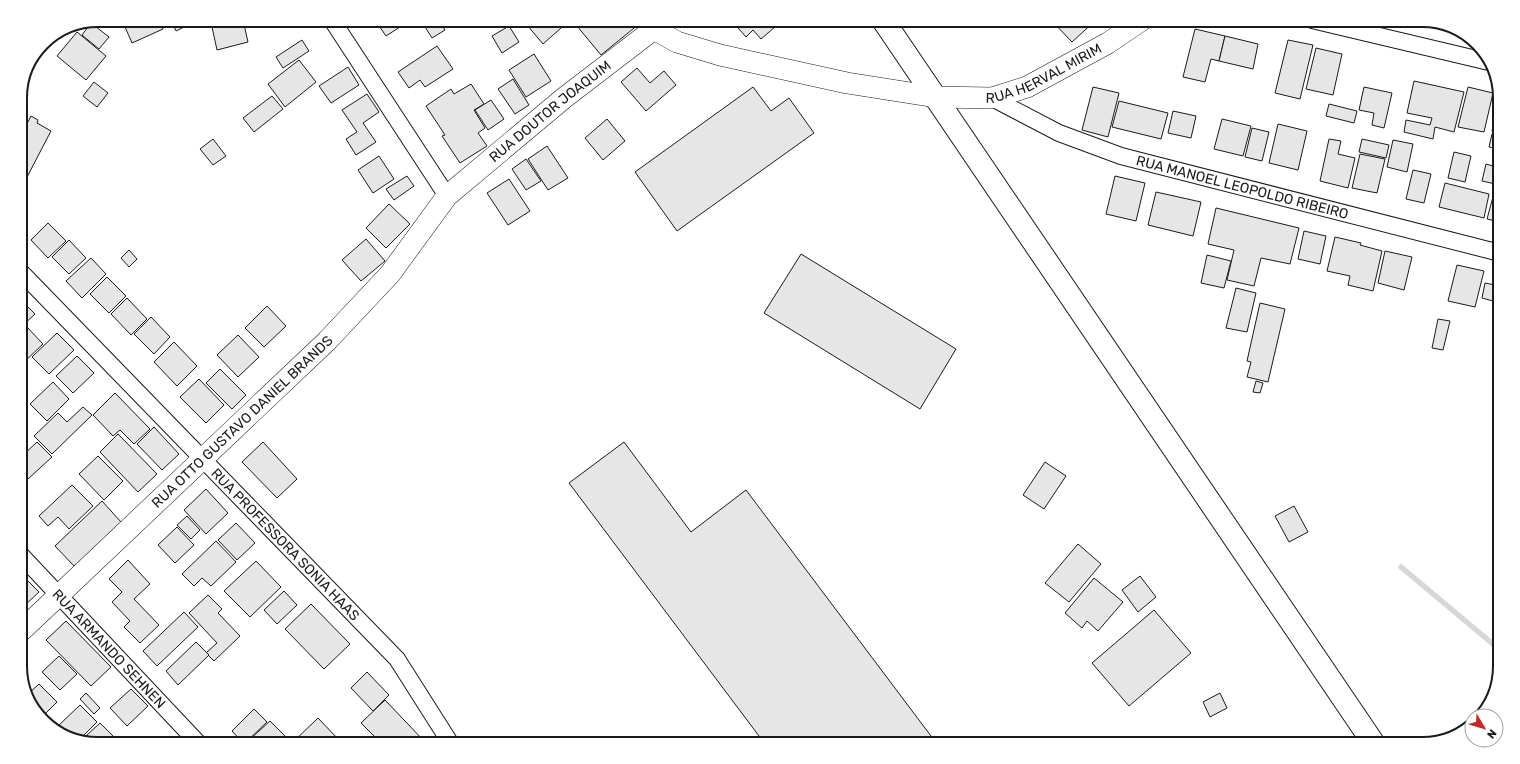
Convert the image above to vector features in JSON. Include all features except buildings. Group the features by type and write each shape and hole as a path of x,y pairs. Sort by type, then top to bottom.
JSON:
{"highway":[{"path":"888,27 1369,737"}],"street":[{"path":"337,27 447,196"},
{"name":"RUA DOUTOR JOAQUIM","path":"447,196 647,27"},
{"name":"RUA HERVAL MIRIM","path":"655,27 677,42 720,55 847,83 936,97 992,98 1027,87 1108,43 1132,27"},
{"path":"1342,27 1482,60"},
{"name":"RUA MANOEL LEOPOLDO RIBEIRO","path":"992,98 1059,133 1121,156 1493,251"},
{"name":"RUA OTTO GUSTAVO DANIEL BRANDS","path":"27,626 327,341 390,274 447,196"},
{"name":"RUA PROFESSORA SONIA HAAS","path":"27,278 396,659 446,737"},
{"name":"RUA ARMANDO SEHNEN","path":"27,561 192,737"}],"waterway":[{"path":"1401,567 1493,644"}]}
